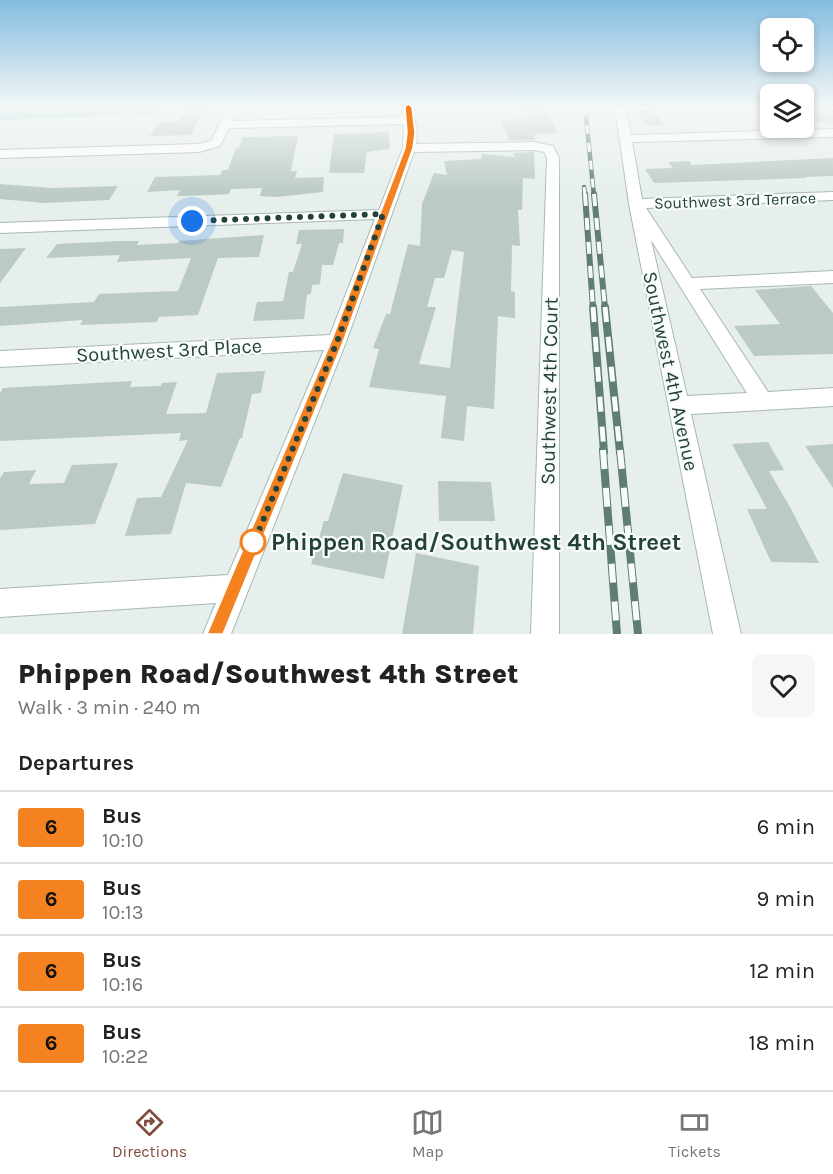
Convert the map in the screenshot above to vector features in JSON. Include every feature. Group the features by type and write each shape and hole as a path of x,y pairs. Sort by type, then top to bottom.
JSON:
{"street":[{"path":"0,154 199,148 216,143 219,137"},
{"path":"217,634 337,342 409,148 409,137"},
{"path":"625,139 709,137"},
{"name":"Southwest 4th Avenue","path":"625,139 636,204 727,634"},
{"name":"Southwest 4th Court","path":"409,148 534,146 549,149 553,158 545,634"},
{"name":"Southwest 3rd Terrace","path":"636,204 833,196"},
{"path":"636,204 763,401"},
{"path":"0,228 383,214"},
{"path":"689,284 833,277"},
{"name":"Southwest 3rd Place","path":"0,359 337,342"},
{"path":"678,406 833,397"},
{"path":"0,603 235,588"}],"building":[{"path":"243,137 298,137 291,171 297,171 295,178 324,177 323,192 277,197 260,196 262,188 231,189 229,194 213,195 177,196 180,190 147,192 155,177 220,175 222,170 228,170 236,148 239,148"},
{"path":"334,137 389,137 390,149 367,152 364,173 329,173"},
{"path":"508,137 535,137 535,140 509,140"},
{"path":"534,152 535,179 523,178 522,210 518,210 520,246 512,245 511,291 515,292 515,318 498,316 494,409 467,406 464,441 441,438 446,396 369,387 379,349 373,348 386,314 390,314 408,244 420,246 422,204 434,173 447,175 444,161 481,159 482,154 515,157 513,153","holes":["452,250 464,252 450,368 419,364 436,307 427,307 435,278 444,278"]},
{"path":"833,158 833,176 806,178 654,183 645,169 673,168 668,162 689,161 692,165"},
{"path":"0,184 52,188 118,186 109,200 45,203 0,199"},
{"path":"344,229 343,243 339,243 333,265 322,265 320,284 312,285 311,294 307,295 304,319 253,321 257,302 283,301 289,272 293,272 302,244 296,244 299,230"},
{"path":"264,235 259,257 218,258 198,315 159,317 157,322 80,325 83,320 0,326 0,307 94,302 99,294 178,291 191,258 117,262 120,255 46,258 57,244 139,241 137,245"},
{"path":"26,248 0,283 0,249"},
{"path":"811,286 833,313 833,354 754,356 734,326 780,324 755,290"},
{"path":"265,371 261,393 252,394 242,438 240,438 221,487 186,483 171,534 125,536 137,498 161,497 188,440 179,441 181,433 0,441 0,393 3,388 132,381 130,387 161,386 162,383 177,382 166,414 206,413 217,373"},
{"path":"768,442 784,470 769,471 819,563 771,562 747,509 767,509 732,444"},
{"path":"833,444 833,488 805,446"},
{"path":"118,463 95,524 0,530 0,479 4,472 36,470 29,484 64,483 72,465"},
{"path":"343,473 403,485 384,579 311,564 324,521 328,521"},
{"path":"438,481 491,482 495,521 439,521"},
{"path":"416,553 479,566 473,634 402,634"}],"railway":[{"path":"588,137 594,196"},
{"path":"584,187 585,196"},
{"path":"585,194 593,308"},
{"path":"594,194 605,308"},
{"path":"593,307 604,452"},
{"path":"605,307 620,452"},
{"path":"603,450 617,634"},
{"path":"620,450 638,634"}],"bus line":[{"name":"6","path":"217,634 337,342 409,148 411,137"}],"place":[{"name":"Phippen Road/Southwest 4th Street","path":"253,542"}],"route":[{"path":"192,221 383,214 337,342 252,547 253,542"}]}
